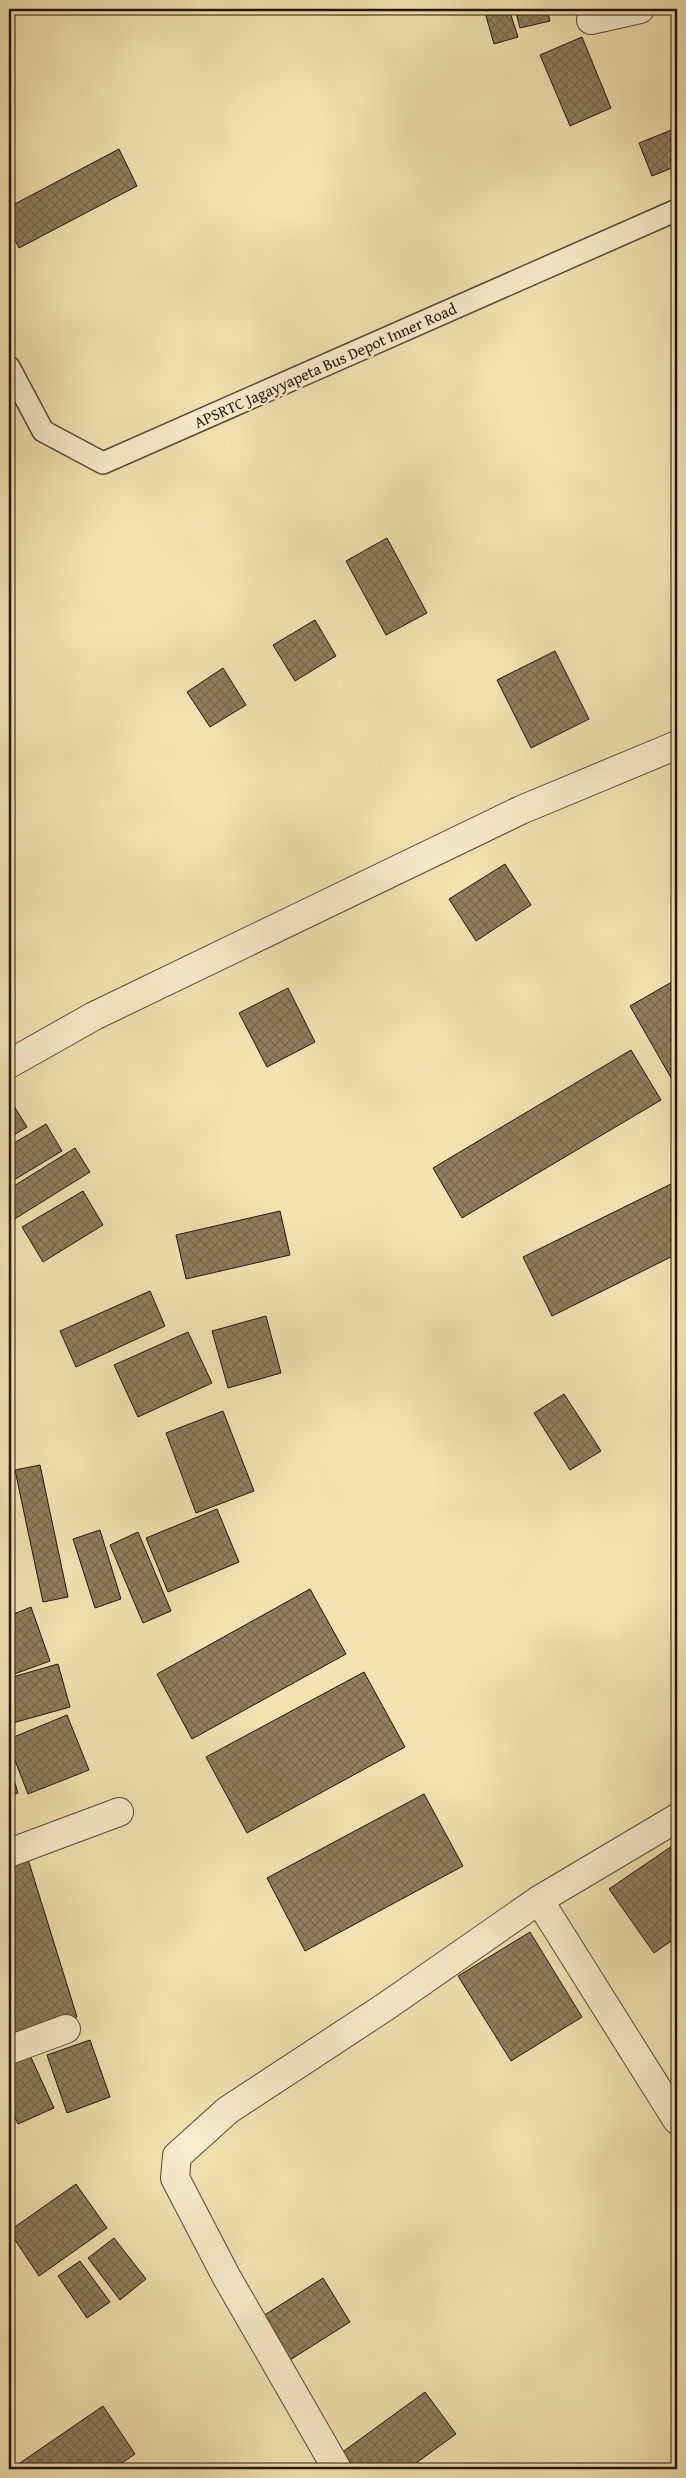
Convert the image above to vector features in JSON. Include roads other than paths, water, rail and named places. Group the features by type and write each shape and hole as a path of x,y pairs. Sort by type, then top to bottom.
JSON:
{"street":[{"path":"591,20 640,9"},
{"path":"9,1064 94,1016 521,810 677,745"},
{"path":"9,1853 119,1812"},
{"path":"337,2469 226,2276 175,2178 178,2156 228,2110 385,2007 539,1900 677,1818"},
{"path":"539,1900 677,2120"},
{"path":"9,2050 66,2030"}],"lane":[{"name":"APSRTC Jagayyapeta Bus Depot Inner Road","path":"9,367 43,431 103,463 677,210"}]}
